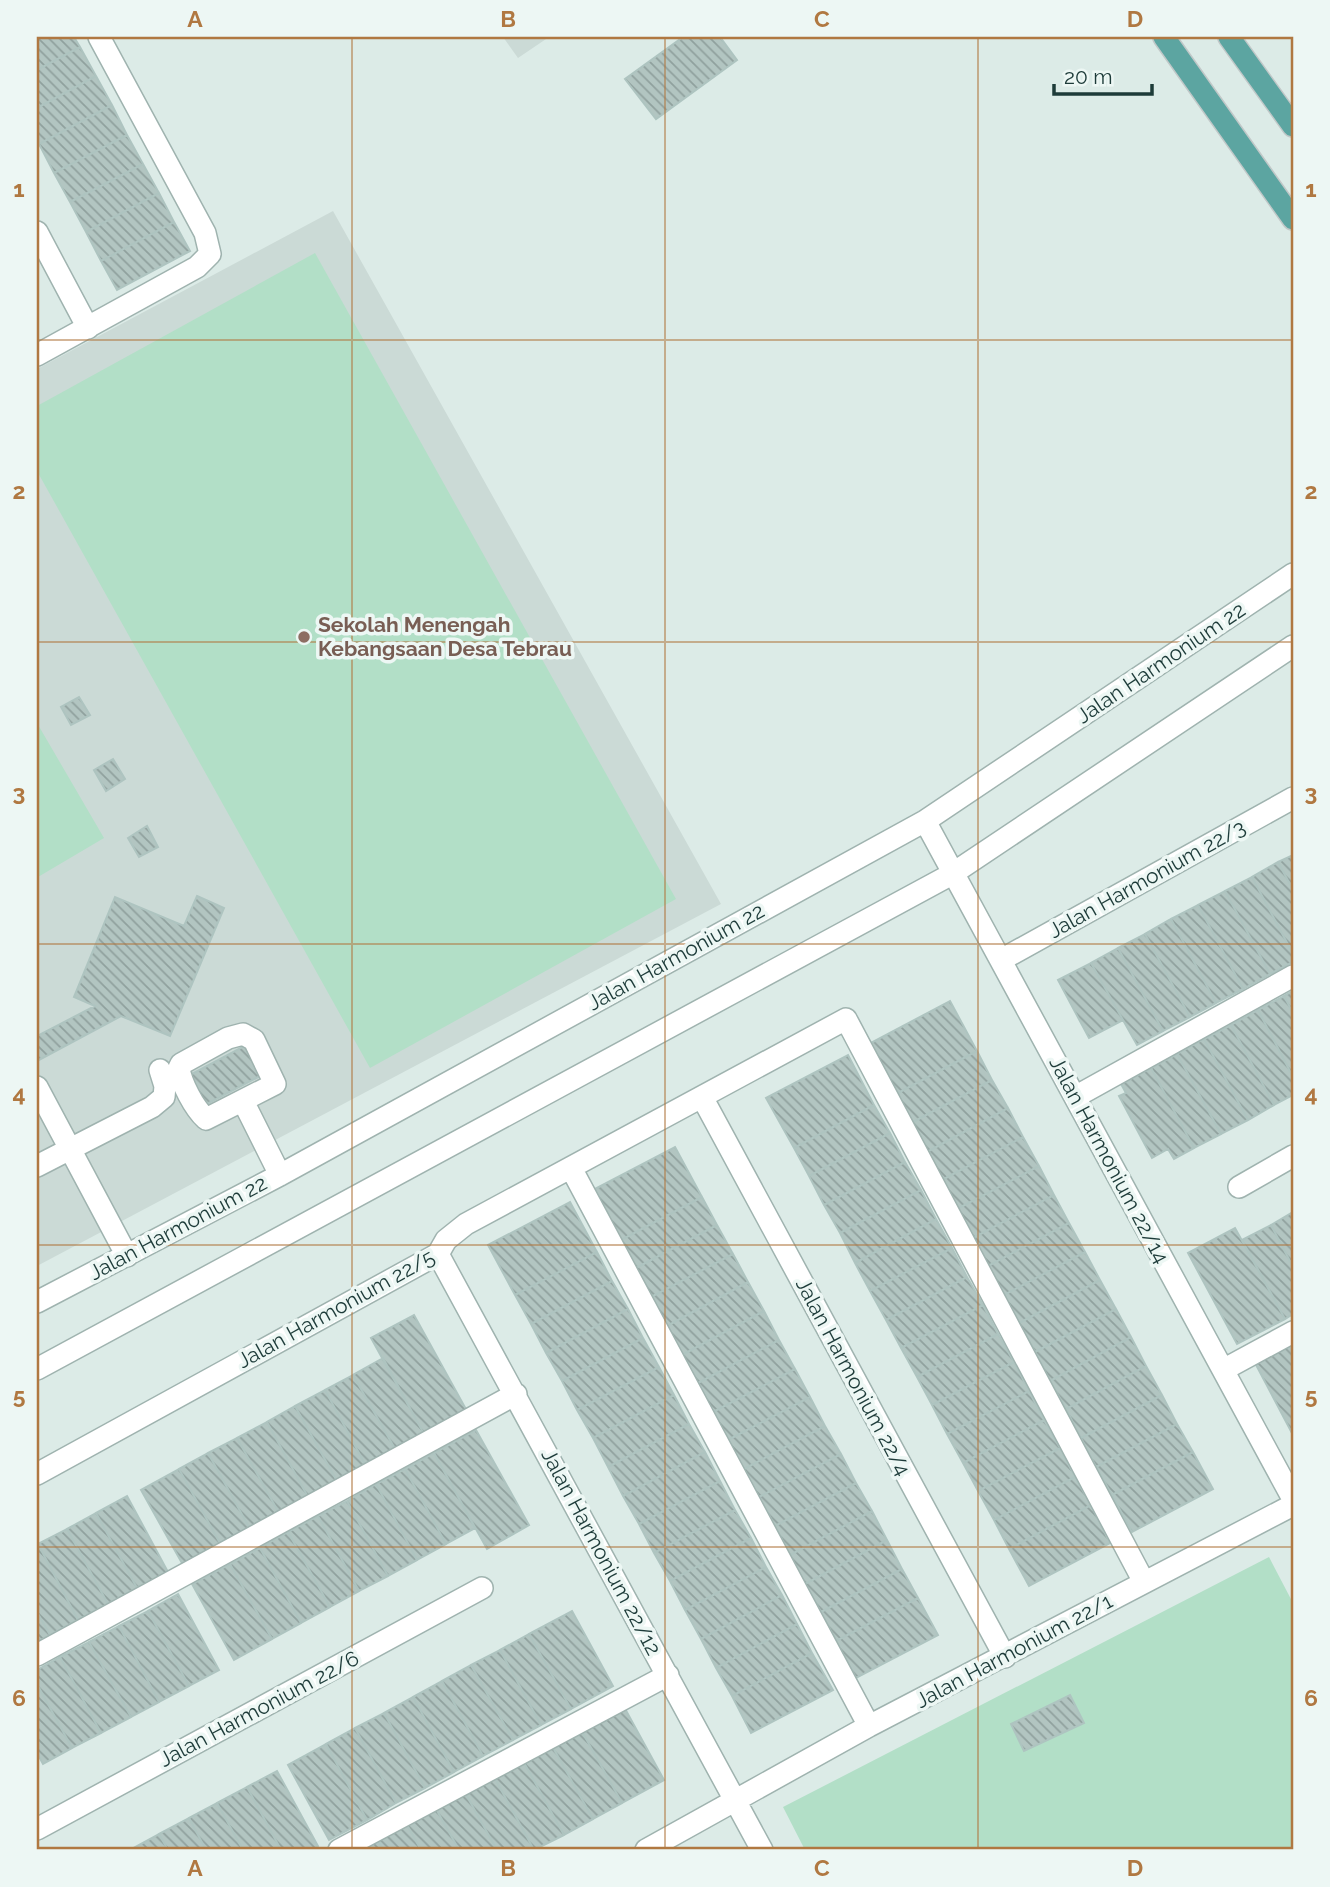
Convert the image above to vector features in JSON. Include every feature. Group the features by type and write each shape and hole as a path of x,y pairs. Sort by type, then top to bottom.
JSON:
{"main road":[{"path":"1164,37 1293,219"},
{"path":"1229,37 1293,126"}],"street":[{"path":"37,355 197,267 210,254 205,233 99,37"},
{"path":"37,232 88,328"},
{"name":"Jalan Harmonium 22","path":"37,1302 280,1175 925,821 1293,574"},
{"path":"37,1368 952,874 1293,646"},
{"name":"Jalan Harmonium 22/3","path":"1001,960 1293,798"},
{"name":"Jalan Harmonium 22/14","path":"925,821 1293,1499"},
{"path":"1075,1097 1293,976"},
{"name":"Jalan Harmonium 22/5","path":"37,1474 438,1254 446,1240 466,1224 846,1019 1144,1582"},
{"path":"248,1035 254,1040 275,1082 271,1087 243,1101 206,1119 200,1114 179,1068 228,1038 248,1035"},
{"path":"37,1166 152,1107 164,1097 165,1086 160,1070"},
{"path":"37,1087 127,1256"},
{"name":"Jalan Harmonium 22/4","path":"702,1097 1005,1657"},
{"path":"243,1101 280,1175"},
{"path":"1238,1187 1293,1156"},
{"path":"571,1168 869,1726"},
{"name":"Jalan Harmonium 22/12","path":"438,1254 762,1850"},
{"path":"1223,1370 1293,1332"},
{"path":"37,1655 516,1394"},
{"name":"Jalan Harmonium 22/1","path":"646,1850 869,1726 1293,1505"},
{"name":"Jalan Harmonium 22/6","path":"37,1829 482,1588"},
{"path":"339,1850 668,1675"}],"shaded area":[{"path":"503,37 549,37 518,58"},
{"name":"Sekolah Menengah Kebangsaan Desa Tebrau","path":"333,211 721,904 37,1266 37,369"}],"green space":[{"path":"315,253 676,899 370,1068 37,471 37,406"},
{"path":"37,723 104,838 38,877 37,874"},
{"path":"1269,1557 1293,1603 1293,1850 805,1850 783,1807"}],"building":[{"path":"37,37 74,37 80,47 37,70"},
{"path":"683,37 720,37 737,60 656,119 625,79"},
{"path":"80,47 96,76 37,108 37,70"},
{"path":"96,76 112,105 39,144 37,108"},
{"path":"112,105 127,135 54,173 39,144"},
{"path":"127,135 143,164 70,202 54,173"},
{"path":"143,164 159,193 86,232 70,202"},
{"path":"159,193 174,222 101,261 86,232"},
{"path":"174,222 190,251 117,290 101,261"},
{"path":"79,697 90,715 71,725 61,707"},
{"path":"113,759 125,779 106,791 94,770"},
{"path":"147,826 158,847 139,857 128,838"},
{"path":"1293,855 1293,890 1278,862"},
{"path":"1278,862 1293,890 1293,954 1252,877"},
{"path":"1252,877 1293,954 1293,962 1270,974 1225,891"},
{"path":"1225,891 1270,974 1243,989 1198,905"},
{"path":"197,896 224,908 170,1036 121,1016 37,1061 37,1036 95,1006 74,997 115,897 184,926"},
{"path":"1198,905 1243,989 1216,1003 1171,919"},
{"path":"1171,919 1216,1003 1190,1017 1145,934"},
{"path":"1145,934 1190,1017 1163,1031 1118,948"},
{"path":"1118,948 1163,1031 1137,1045 1091,963"},
{"path":"1091,963 1123,1020 1089,1038 1058,980"},
{"path":"1293,991 1293,1013 1284,996"},
{"path":"1284,996 1293,1013 1293,1077 1258,1010"},
{"path":"950,1001 977,1051 896,1094 869,1044"},
{"path":"1258,1010 1293,1077 1293,1095 1274,1105 1231,1025"},
{"path":"1231,1025 1274,1105 1248,1120 1204,1039"},
{"path":"1204,1039 1248,1120 1221,1134 1177,1054"},
{"path":"248,1044 264,1074 205,1105 190,1075"},
{"path":"977,1051 992,1080 911,1123 896,1094"},
{"path":"1177,1054 1221,1134 1194,1148 1151,1068"},
{"path":"848,1055 874,1105 794,1148 766,1098"},
{"path":"1151,1068 1194,1148 1174,1159 1168,1149 1152,1158 1119,1096 1126,1093 1121,1084"},
{"path":"992,1080 1008,1108 927,1152 911,1123"},
{"path":"874,1105 890,1133 809,1176 794,1148"},
{"path":"1008,1108 1023,1137 942,1180 927,1152"},
{"path":"890,1133 905,1162 824,1205 809,1176"},
{"path":"1023,1137 1039,1166 957,1209 942,1180"},
{"path":"675,1147 702,1197 621,1240 593,1190"},
{"path":"905,1162 921,1190 840,1233 824,1205"},
{"path":"1039,1166 1054,1195 973,1238 957,1209"},
{"path":"921,1190 936,1219 855,1263 840,1233"},
{"path":"1054,1195 1069,1223 988,1266 973,1238"},
{"path":"702,1197 717,1225 636,1268 621,1240"},
{"path":"570,1202 597,1252 515,1295 488,1245"},
{"path":"1293,1212 1293,1267 1271,1225"},
{"path":"936,1219 952,1248 870,1291 855,1263"},
{"path":"1069,1223 1085,1252 1004,1295 988,1266"},
{"path":"717,1225 733,1254 651,1297 636,1268"},
{"path":"1271,1225 1293,1267 1293,1314 1285,1319 1242,1240"},
{"path":"1235,1228 1285,1319 1237,1344 1188,1253"},
{"path":"952,1248 967,1277 886,1320 870,1291"},
{"path":"597,1252 612,1281 531,1324 515,1295"},
{"path":"1085,1252 1100,1280 1019,1323 1004,1295"},
{"path":"733,1254 748,1282 667,1326 651,1297"},
{"path":"967,1277 983,1305 901,1348 886,1320"},
{"path":"1100,1280 1116,1309 1035,1352 1019,1323"},
{"path":"612,1281 628,1309 546,1353 531,1324"},
{"path":"748,1282 764,1311 682,1355 667,1326"},
{"path":"983,1305 998,1334 917,1377 901,1348"},
{"path":"628,1309 643,1338 562,1381 546,1353"},
{"path":"1116,1309 1131,1337 1050,1381 1035,1352"},
{"path":"764,1311 779,1340 698,1383 682,1355"},
{"path":"414,1315 467,1411 424,1434 371,1338"},
{"path":"998,1334 1014,1362 932,1405 917,1377"},
{"path":"1131,1337 1146,1366 1066,1409 1050,1381"},
{"path":"643,1338 659,1367 577,1410 562,1381"},
{"path":"779,1340 795,1369 713,1412 698,1383"},
{"path":"1293,1342 1293,1435 1255,1363"},
{"path":"383,1358 424,1434 395,1449 353,1375"},
{"path":"1014,1362 1029,1391 947,1434 932,1405"},
{"path":"1146,1366 1162,1395 1081,1438 1066,1409"},
{"path":"659,1367 674,1395 593,1438 577,1410"},
{"path":"795,1369 810,1397 728,1440 713,1412"},
{"path":"353,1375 395,1449 366,1466 325,1390"},
{"path":"325,1390 366,1466 337,1481 295,1406"},
{"path":"1029,1391 1044,1420 963,1463 947,1434"},
{"path":"674,1395 689,1424 608,1467 593,1438"},
{"path":"1162,1395 1177,1424 1096,1467 1081,1438"},
{"path":"810,1397 825,1426 744,1469 728,1440"},
{"path":"295,1406 337,1481 308,1497 267,1422"},
{"path":"1044,1420 1060,1448 978,1491 963,1463"},
{"path":"267,1422 308,1497 279,1513 237,1438"},
{"path":"689,1424 705,1452 623,1496 608,1467"},
{"path":"1177,1424 1193,1452 1112,1495 1096,1467"},
{"path":"825,1426 841,1454 759,1497 744,1469"},
{"path":"476,1430 529,1525 487,1549 434,1453"},
{"path":"237,1438 279,1513 250,1529 208,1453"},
{"path":"1060,1448 1075,1477 994,1520 978,1491"},
{"path":"705,1452 720,1481 639,1524 623,1496"},
{"path":"1193,1452 1213,1489 1132,1532 1112,1495"},
{"path":"208,1453 250,1529 221,1545 179,1469"},
{"path":"434,1453 475,1528 446,1544 405,1469"},
{"path":"841,1454 856,1483 775,1526 759,1497"},
{"path":"179,1469 221,1545 183,1565 141,1490"},
{"path":"405,1469 446,1544 417,1560 376,1484"},
{"path":"1075,1477 1091,1505 1009,1549 994,1520"},
{"path":"720,1481 735,1510 654,1553 639,1524"},
{"path":"856,1483 872,1511 790,1555 775,1526"},
{"path":"376,1484 417,1560 388,1576 347,1501"},
{"path":"127,1496 168,1572 137,1588 96,1513"},
{"path":"347,1501 388,1576 359,1591 318,1516"},
{"path":"1091,1505 1110,1543 1029,1586 1009,1549"},
{"path":"735,1510 751,1538 670,1581 654,1553"},
{"path":"872,1511 887,1540 805,1584 790,1555"},
{"path":"96,1513 137,1588 108,1604 67,1529"},
{"path":"318,1516 359,1591 330,1607 288,1532"},
{"path":"67,1529 108,1604 78,1620 38,1544"},
{"path":"288,1532 330,1607 301,1623 260,1548"},
{"path":"751,1538 766,1567 685,1610 670,1581"},
{"path":"887,1540 902,1569 821,1612 805,1584"},
{"path":"38,1544 78,1620 50,1635 37,1612"},
{"path":"260,1548 301,1623 272,1639 230,1564"},
{"path":"230,1564 272,1639 234,1660 192,1584"},
{"path":"766,1567 782,1595 701,1639 685,1610"},
{"path":"902,1569 918,1598 836,1641 821,1612"},
{"path":"178,1594 219,1670 189,1686 148,1611"},
{"path":"782,1595 797,1624 716,1668 701,1639"},
{"path":"918,1598 938,1635 856,1678 836,1641"},
{"path":"148,1611 189,1686 159,1702 119,1626"},
{"path":"572,1611 613,1686 571,1709 529,1634"},
{"path":"37,1612 50,1635 37,1642"},
{"path":"797,1624 812,1653 732,1696 716,1668"},
{"path":"119,1626 159,1702 131,1717 89,1642"},
{"path":"529,1634 571,1709 541,1725 500,1650"},
{"path":"89,1642 131,1717 101,1733 60,1657"},
{"path":"500,1650 541,1725 513,1740 471,1665"},
{"path":"812,1653 833,1690 751,1733 732,1696"},
{"path":"60,1657 101,1733 72,1748 37,1684 37,1670"},
{"path":"471,1665 513,1740 483,1756 442,1681"},
{"path":"442,1681 483,1756 454,1772 413,1697"},
{"path":"37,1684 72,1748 43,1764 37,1753"},
{"path":"1070,1695 1084,1723 1024,1751 1011,1724"},
{"path":"413,1697 454,1772 425,1788 384,1713"},
{"path":"623,1705 664,1780 622,1803 580,1728"},
{"path":"384,1713 425,1788 396,1803 355,1728"},
{"path":"355,1728 396,1803 367,1820 326,1744"},
{"path":"580,1728 622,1803 593,1819 551,1744"},
{"path":"326,1744 367,1820 329,1840 288,1765"},
{"path":"551,1744 593,1819 564,1835 522,1759"},
{"path":"522,1759 564,1835 534,1850 493,1775"},
{"path":"277,1771 318,1846 311,1850 281,1850 247,1787"},
{"path":"493,1775 534,1850 497,1850 464,1791"},
{"path":"247,1787 281,1850 243,1850 217,1803"},
{"path":"464,1791 497,1850 459,1850 435,1807"},
{"path":"217,1803 243,1850 206,1850 189,1818"},
{"path":"435,1807 459,1850 421,1850 406,1823"},
{"path":"189,1818 206,1850 168,1850 159,1834"},
{"path":"406,1823 421,1850 383,1850 377,1838"},
{"path":"159,1834 168,1850 130,1850"},
{"path":"377,1838 383,1850 355,1850"}],"place":[{"name":"Sekolah Menengah Kebangsaan Desa Tebrau","path":"304,637"}]}
